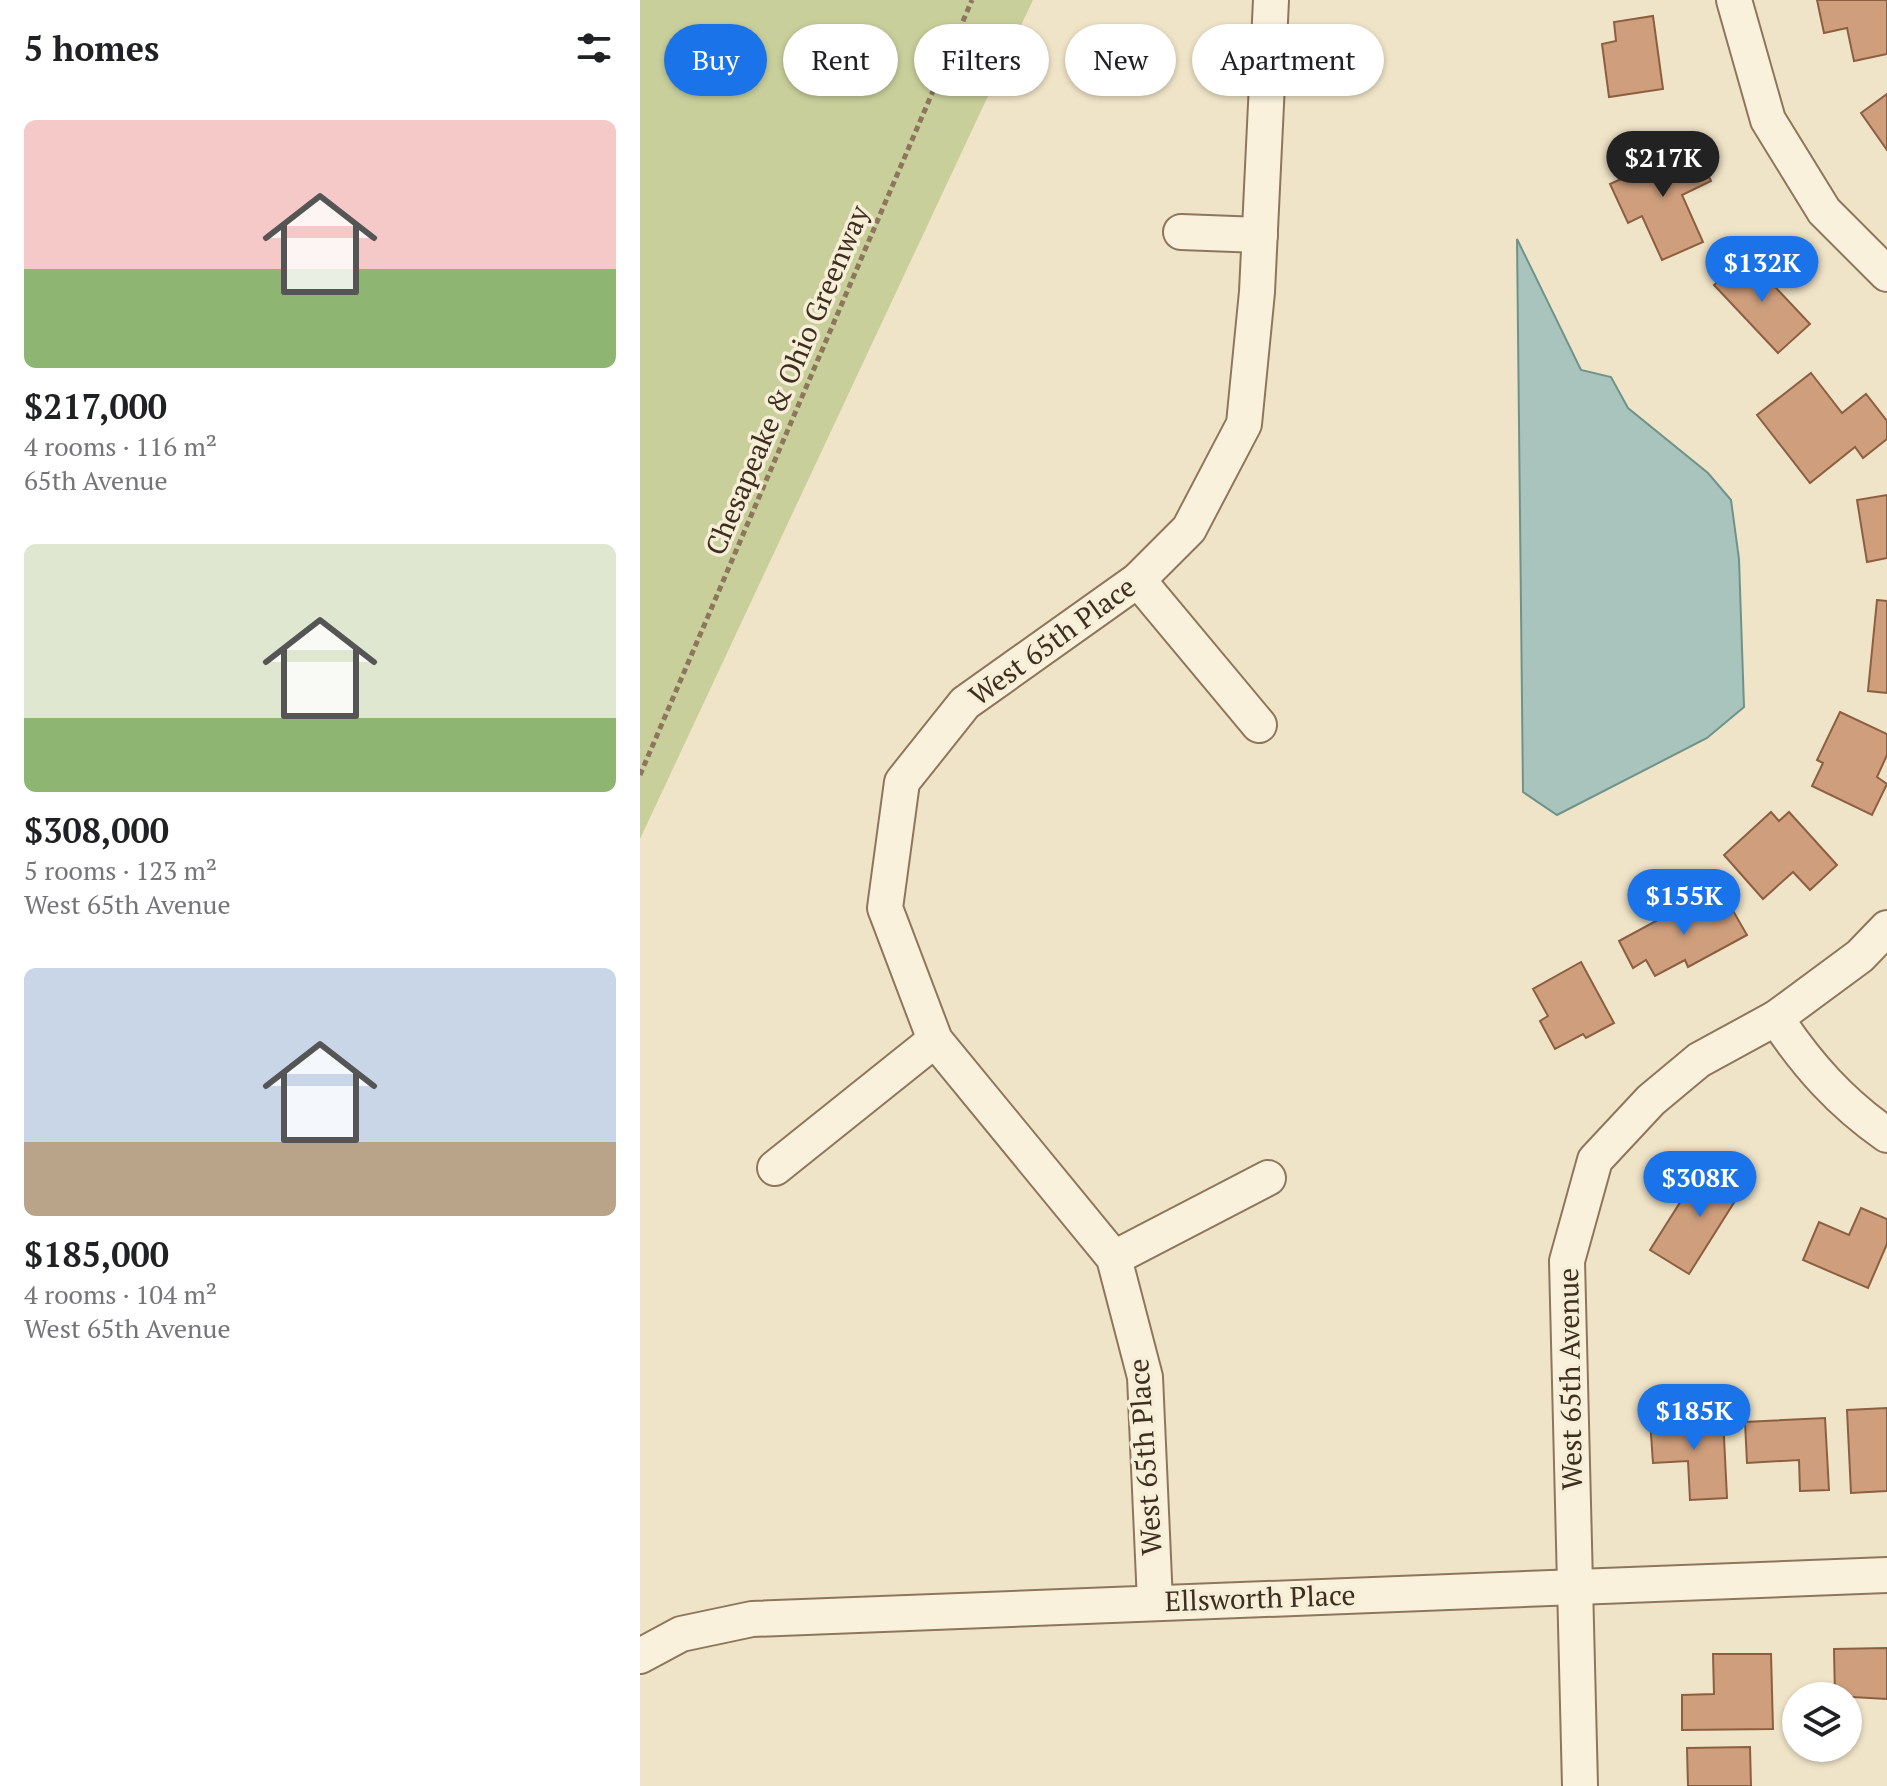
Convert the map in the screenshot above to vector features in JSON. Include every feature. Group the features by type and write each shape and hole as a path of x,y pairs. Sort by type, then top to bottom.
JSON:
{"street":[{"name":"West 65th Place","path":"1155,1602 1145,1377 1114,1258 935,1040 885,908 902,782 965,703 1138,580 1189,529 1244,424 1260,235 1271,0"},
{"path":"1734,0 1768,120 1824,211 1887,274"},
{"path":"1181,232 1260,235"},
{"path":"1138,580 1259,725"},
{"name":"West 65th Avenue","path":"1580,1786 1567,1261 1595,1160 1651,1100 1699,1060 1776,1018 1860,956 1887,928"},
{"path":"1776,1018 1803,1058 1844,1103 1887,1135"},
{"path":"775,1168 935,1040"},
{"path":"1114,1258 1268,1178"},
{"name":"Ellsworth Place","path":"640,1656 681,1634 752,1619 1887,1575"}],"path":[{"name":"Chesapeake & Ohio Greenway","path":"640,775 972,0"}],"green space":[{"path":"640,0 1033,0 1022,24 914,24 914,96 988,96 640,839"}],"water":[{"path":"1517,239 1581,370 1611,377 1628,408 1708,473 1731,500 1739,559 1744,707 1707,738 1557,815 1523,792"}],"building":[{"path":"1817,0 1887,0 1887,54 1854,61 1847,28 1824,33"},
{"path":"1653,16 1663,89 1609,97 1602,44 1616,41 1614,22"},
{"path":"1887,94 1887,150 1861,113"},
{"path":"1659,149 1662,157 1679,149 1685,162 1700,156 1711,181 1682,195 1703,242 1662,260 1642,216 1628,223 1610,184 1641,170 1637,159"},
{"path":"1745,255 1810,324 1778,353 1714,285"},
{"path":"1811,373 1842,413 1866,394 1887,421 1887,439 1863,458 1855,447 1810,483 1757,415"},
{"path":"1887,495 1887,558 1867,562 1857,500"},
{"path":"1877,600 1887,601 1887,693 1868,691"},
{"path":"1840,712 1887,734 1887,755 1877,777 1887,784 1872,815 1812,786 1823,763 1817,760"},
{"path":"1771,812 1779,821 1789,812 1837,865 1810,890 1793,872 1763,899 1724,855"},
{"path":"1702,896 1710,911 1728,902 1747,935 1688,967 1685,960 1655,976 1646,960 1633,968 1619,941"},
{"path":"1581,962 1614,1023 1586,1038 1583,1034 1555,1049 1540,1021 1548,1016 1533,989"},
{"path":"1728,1159 1752,1174 1689,1274 1650,1250 1686,1193 1700,1202"},
{"path":"1861,1208 1887,1219 1887,1244 1868,1288 1803,1260 1819,1222 1849,1235"},
{"path":"1887,1408 1887,1491 1851,1493 1847,1410"},
{"path":"1723,1417 1727,1498 1690,1500 1688,1461 1653,1463 1650,1420"},
{"path":"1825,1418 1829,1490 1800,1491 1799,1460 1747,1463 1745,1422"},
{"path":"1887,1648 1887,1699 1862,1698 1862,1682 1835,1682 1834,1649"},
{"path":"1713,1654 1771,1654 1773,1729 1682,1730 1682,1695 1714,1694"},
{"path":"1750,1747 1751,1786 1688,1786 1687,1748"}]}
